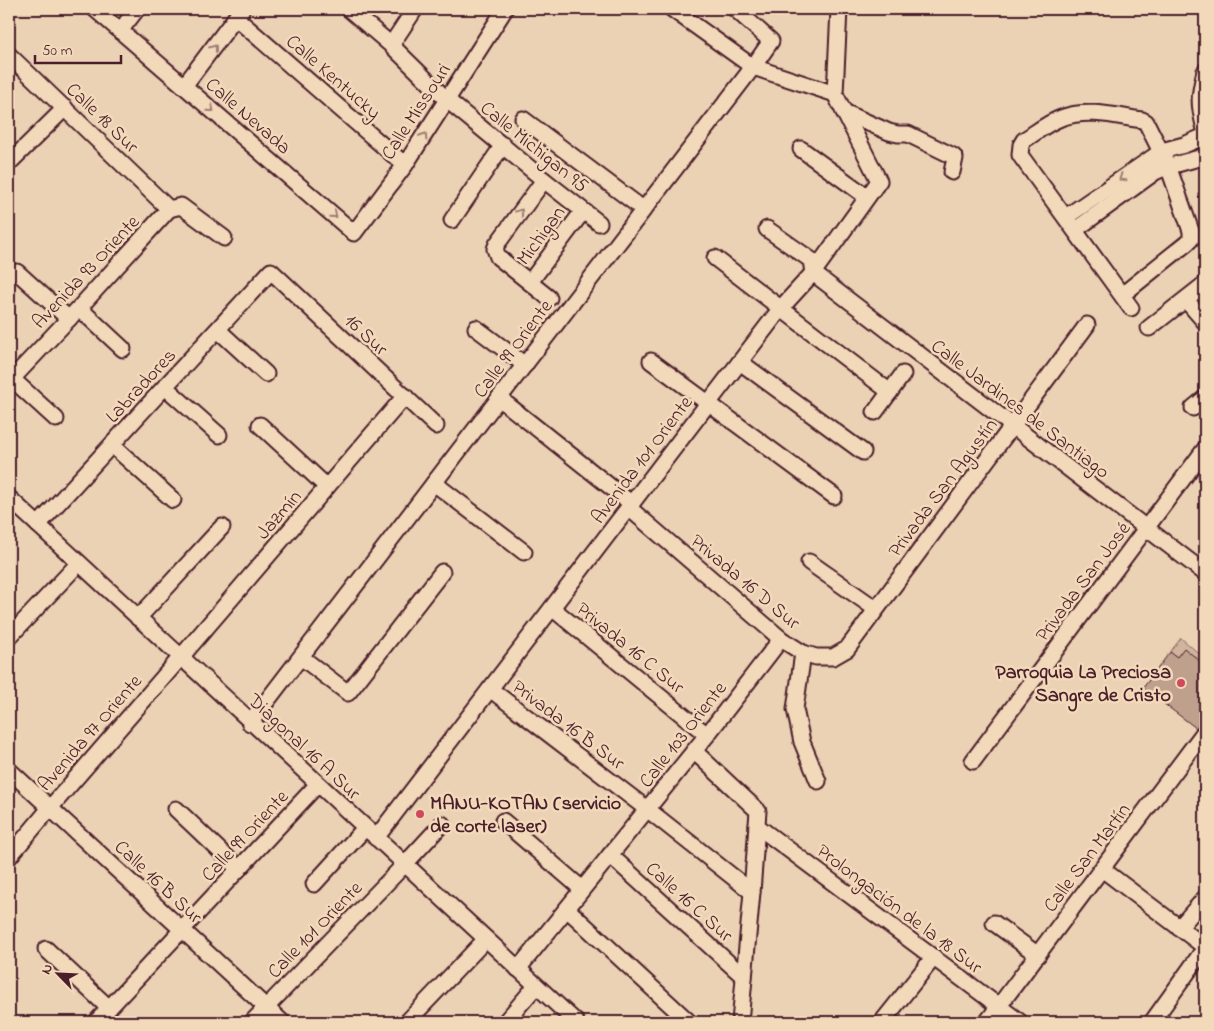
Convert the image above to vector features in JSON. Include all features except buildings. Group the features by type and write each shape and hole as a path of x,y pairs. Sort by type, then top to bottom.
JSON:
{"street":[{"name":"Calle Nevada","path":"95,9 354,232"},
{"path":"120,31 137,9"},
{"name":"Calle Michigan 95","path":"349,9 391,45 446,99 599,223"},
{"path":"391,45 415,9"},
{"name":"Calle Missouri","path":"354,232 405,165 505,9"},
{"path":"672,9 752,67 835,94 839,9"},
{"name":"Calle 99 Oriente","path":"250,723 771,41 735,9"},
{"path":"184,86 239,13"},
{"name":"Calle Kentucky","path":"239,13 405,165"},
{"name":"Calle 18 Sur","path":"9,55 169,209"},
{"path":"1205,71 1199,103 1205,129"},
{"name":"Avenida 101 Oriente","path":"314,884 371,833 490,689 781,308 813,273 879,181 835,94"},
{"path":"9,164 65,108"},
{"path":"844,112 889,132 908,134 953,156 955,161 952,172"},
{"path":"1122,295 1187,243 1191,238 1191,231 1162,150 1146,122 1090,113 1077,113 1060,118 1024,140 1021,145 1020,155 1131,308"},
{"path":"523,119 642,209"},
{"path":"1070,224 1162,150 1184,145 1205,136"},
{"path":"452,220 503,145"},
{"path":"801,149 867,198"},
{"path":"1070,224 1155,172 1168,166 1191,162 1205,156"},
{"path":"544,180 495,249 498,257 549,298"},
{"path":"169,209 181,206 224,238"},
{"name":"Avenida 93 Oriente","path":"10,379 74,314 169,209"},
{"name":"Michigan","path":"530,282 583,211"},
{"path":"767,229 811,260 813,273"},
{"path":"715,258 890,392"},
{"path":"17,272 123,349"},
{"name":"Labradores","path":"38,525 271,272"},
{"name":"16 Sur","path":"271,272 436,426"},
{"name":"Calle Jardines de Santiago","path":"813,273 1205,573"},
{"path":"1149,328 1205,284"},
{"path":"1186,300 1205,322"},
{"name":"Privada San Agustín","path":"847,649 1087,325"},
{"path":"476,328 525,365"},
{"path":"218,330 266,374"},
{"path":"651,361 834,496"},
{"path":"740,362 863,452"},
{"path":"875,412 903,374"},
{"path":"10,379 56,419"},
{"path":"165,387 219,435"},
{"name":"Jazmín","path":"181,657 405,396"},
{"name":"Privada 16 D Sur","path":"499,398 630,506 782,639 803,653 816,657 833,657 847,649"},
{"path":"1193,408 1205,398"},
{"path":"260,425 327,487"},
{"path":"112,445 174,500"},
{"name":"Privada San José","path":"974,761 1205,449"},
{"path":"434,483 524,552"},
{"name":"Diagonal 16 A Sur","path":"9,498 250,723 576,1022"},
{"path":"138,618 222,527"},
{"path":"809,562 876,610"},
{"path":"9,637 79,563"},
{"path":"301,657 348,693 442,572"},
{"name":"Privada 16 C Sur","path":"552,608 707,735"},
{"name":"Calle 103 Oriente","path":"518,969 782,639"},
{"path":"803,653 795,709 802,742 818,782"},
{"name":"Avenida 97 Oriente","path":"9,857 181,657"},
{"name":"Privada 16 B Sur","path":"490,689 647,809"},
{"name":"Calle San Martín","path":"987,1022 1205,731"},
{"name":"Prolongación de la 18 Sur","path":"694,751 757,818 1020,1022"},
{"name":"Calle 16 B Sur","path":"9,770 282,1022"},
{"name":"Calle 99 Oriente","path":"96,1022 318,784"},
{"path":"176,809 240,869"},
{"path":"647,809 752,892"},
{"path":"740,1022 757,818"},
{"path":"502,821 582,889"},
{"name":"Calle 101 Oriente","path":"252,1022 442,824"},
{"name":"Calle 16 C Sur","path":"610,855 744,977"},
{"path":"1102,869 1205,948 1152,1022"},
{"path":"1180,928 1205,898"},
{"path":"567,909 690,1022"},
{"path":"994,923 1038,955"},
{"path":"408,1022 486,939"},
{"path":"46,949 110,1008"},
{"path":"882,1022 934,957"},
{"path":"505,1022 536,986"}],"shaded area":[{"path":"1181,638 1204,658 1198,667 1205,672 1205,678 1189,665 1184,649 1177,657 1170,652"}],"place":[{"name":"Parroquia La Preciosa Sangre de Cristo","path":"1181,683"},
{"name":"MANU-KOTAN (servicio de corte laser)","path":"420,814"}]}
